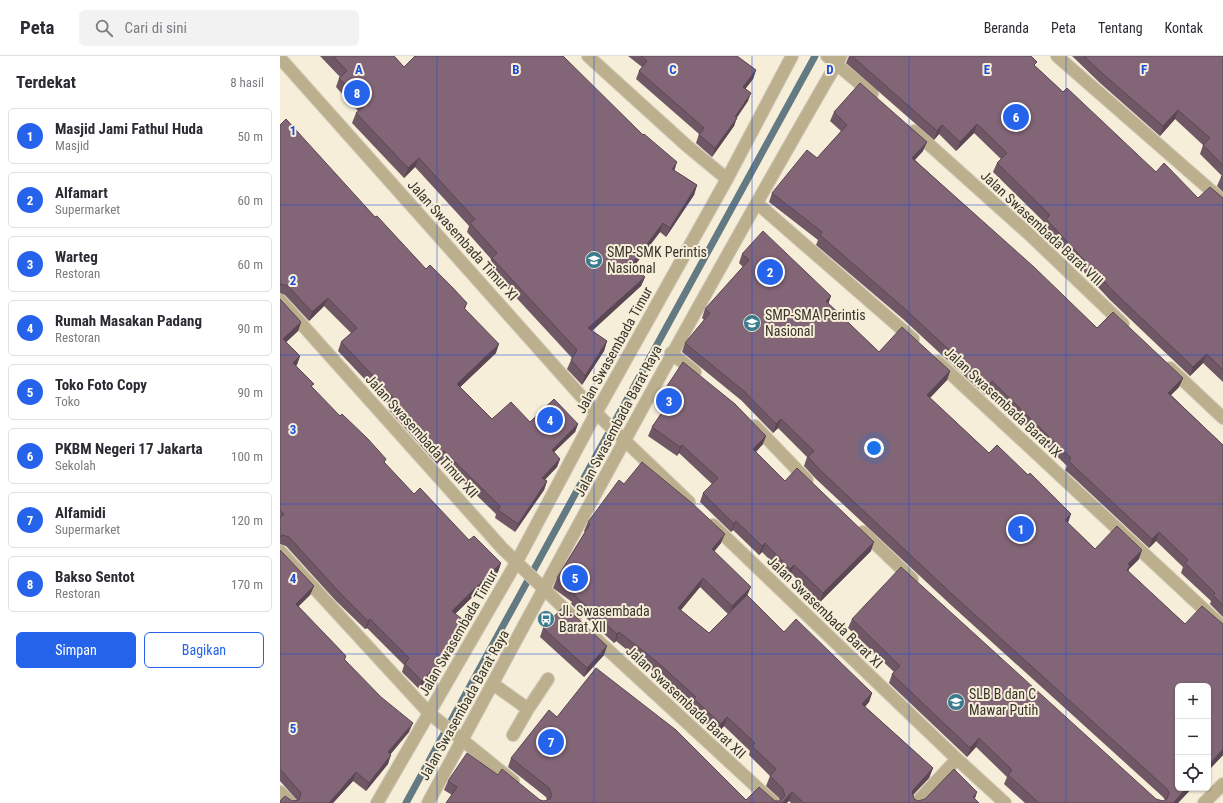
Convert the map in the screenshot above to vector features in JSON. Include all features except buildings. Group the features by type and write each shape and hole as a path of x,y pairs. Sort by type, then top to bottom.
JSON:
{"street":[{"path":"588,56 686,145 727,179"},
{"name":"Jalan Swasembada Timur","path":"377,803 432,715 518,564 792,56"},
{"path":"1057,56 1223,201"},
{"name":"Jalan Swasembada Timur XI","path":"280,58 598,414 622,437"},
{"path":"833,58 881,102"},
{"name":"Jalan Swasembada Barat Raya","path":"428,803 458,737 493,684 542,586 622,437 758,204 833,58"},
{"name":"Jalan Swasembada Barat VIII","path":"903,122 1030,235 1135,334"},
{"name":"Jalan Swasembada Barat IX","path":"758,204 924,349 1223,627"},
{"name":"Jalan Swasembada Timur XII","path":"280,300 518,564 542,586"},
{"path":"672,353 701,378"},
{"path":"1162,361 1223,418"},
{"path":"748,418 816,489"},
{"name":"Jalan Swasembada Barat XI","path":"622,437 957,759 1005,803"},
{"path":"856,526 924,590"},
{"path":"280,551 432,715 522,788"},
{"name":"Jalan Swasembada Barat XII","path":"542,586 566,611 774,803"},
{"path":"513,735 548,679"},
{"path":"493,684 528,709"},
{"path":"916,803 957,759"},
{"path":"1204,803 1223,784"},
{"path":"280,792 291,803"}],"waterway":[{"path":"406,803 815,56"}],"place":[{"name":"Bakso Sentot","path":"357,93"},
{"name":"PKBM Negeri 17 Jakarta","path":"1016,117"},
{"name":"SMP-SMK Perintis Nasional","path":"594,260"},
{"name":"Alfamart","path":"770,272"},
{"name":"SMP-SMA Perintis Nasional","path":"752,323"},
{"name":"Warteg","path":"669,401"},
{"name":"Rumah Masakan Padang","path":"550,420"},
{"name":"Masjid Jami Fathul Huda","path":"1021,529"},
{"name":"Toko Foto Copy","path":"575,578"},
{"name":"Jl. Swasembada Barat XII","path":"546,619"},
{"name":"SLB B dan C Mawar Putih","path":"956,702"},
{"name":"Alfamidi","path":"551,742"}]}
